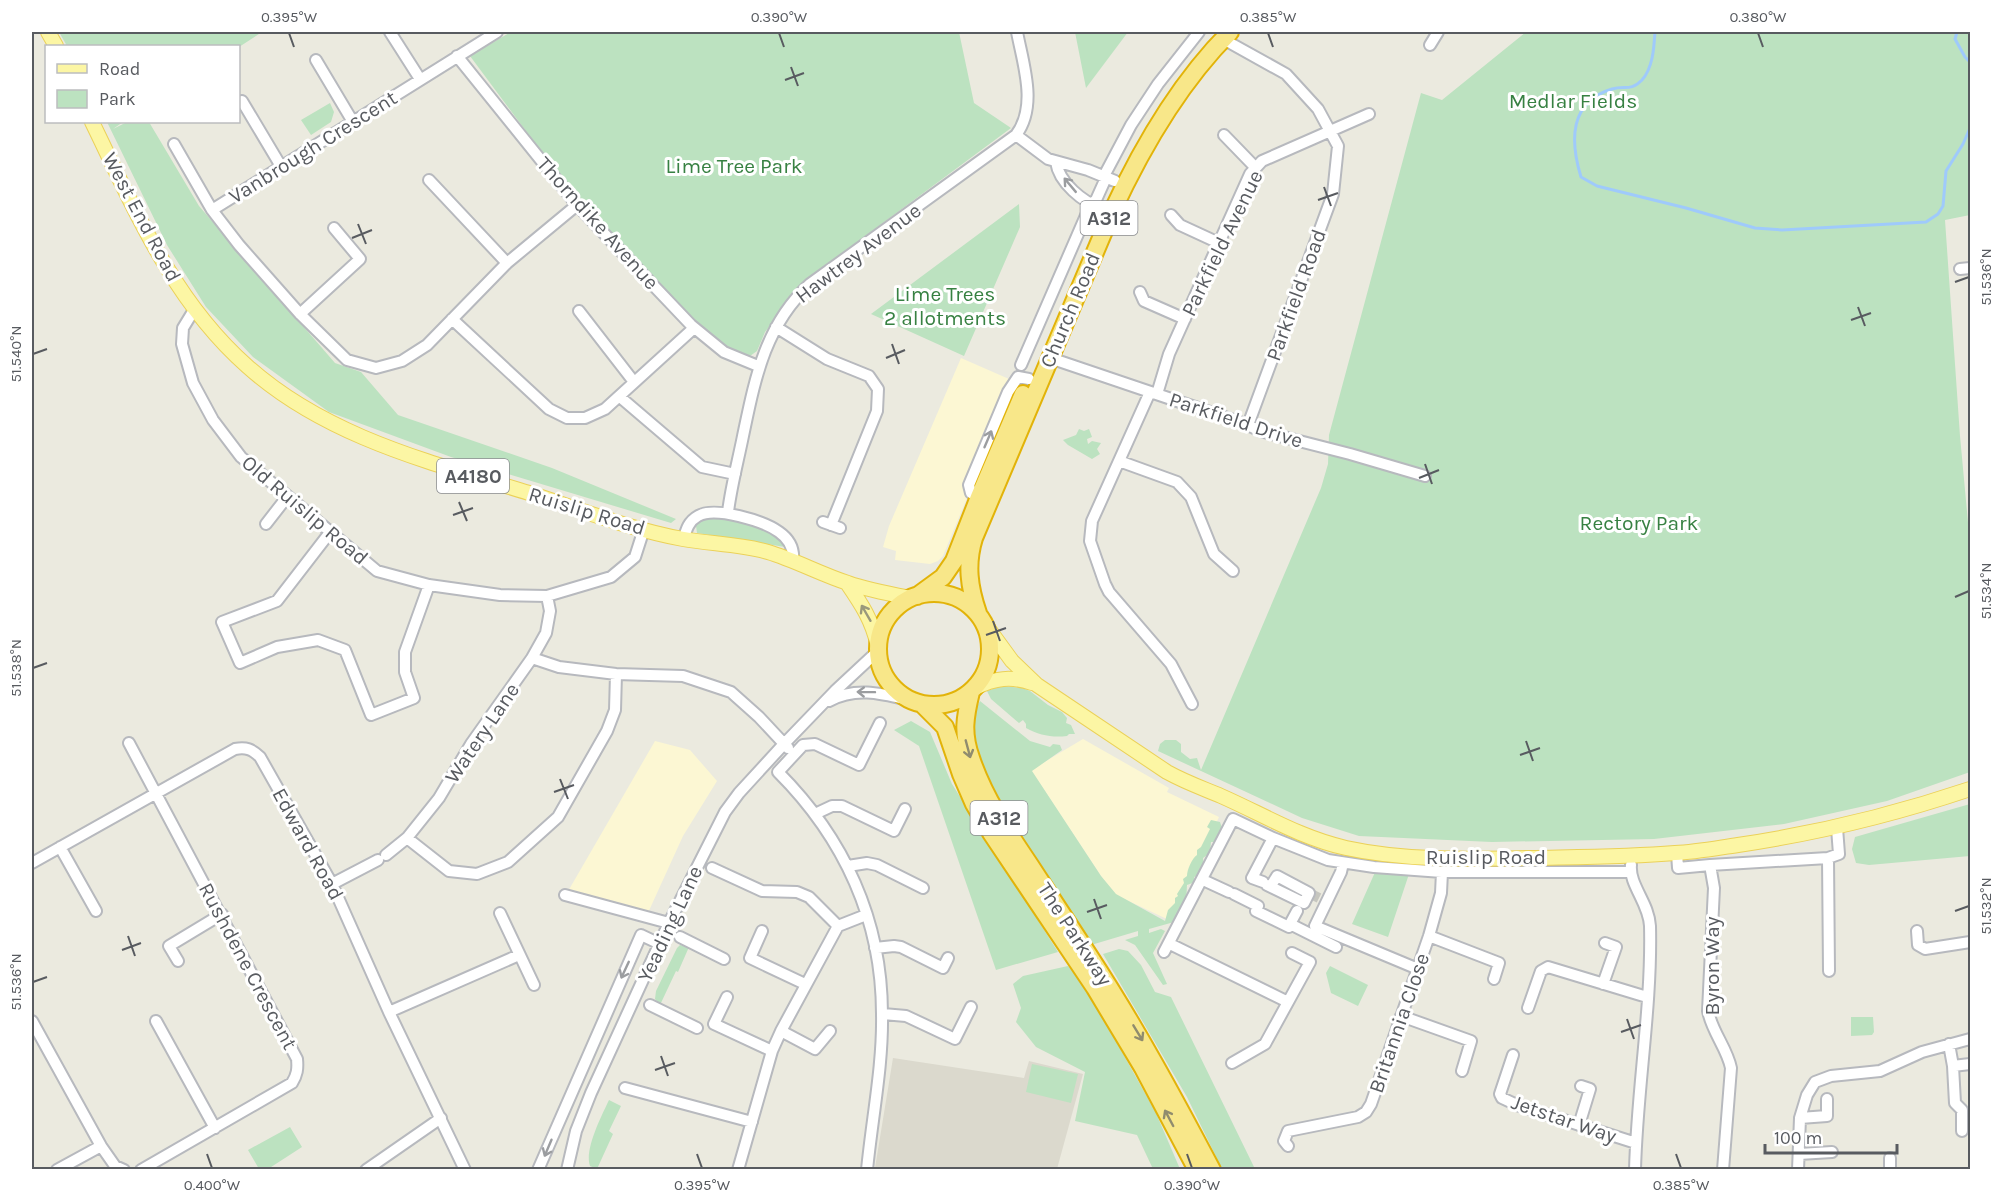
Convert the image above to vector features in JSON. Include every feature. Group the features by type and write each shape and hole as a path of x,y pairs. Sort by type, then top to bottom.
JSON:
{"highway":[{"name":"Church Road","path":"914,597 943,577 954,561 1025,372 1096,206 1110,179 1168,91 1222,34"},
{"name":"Church Road","path":"981,619 971,594 969,574 972,546 980,521 1006,465 1112,212 1136,164 1176,96 1222,34"},
{"path":"914,597 930,593 944,594 963,601 981,619"},
{"name":"A312","path":"914,597 895,609 886,621 880,634 878,649 881,668 888,682 899,693 917,703"},
{"name":"A312","path":"973,690 988,667 991,653 989,638 981,619"},
{"path":"917,703 933,706 949,703 973,690"},
{"name":"The Parkway","path":"973,690 965,713 964,732 971,758 984,789 1065,931 1101,986 1154,1059 1212,1170"},
{"name":"The Parkway","path":"917,703 945,727 974,804 991,833 1065,931"},
{"name":"The Parkway","path":"1101,986 1197,1170"}],"main road":[{"name":"West End Road","path":"92,123 157,252 194,310"},
{"name":"Ruislip Road","path":"194,310 245,365 287,399 327,422 370,441 645,529 684,539 744,547 793,560 847,583"},
{"name":"A4180","path":"847,583 914,597"},
{"path":"847,583 873,625 878,649"},
{"name":"Ruislip Road","path":"981,619 1012,661 1037,685 1142,757 1184,782 1220,796 1296,832 1343,847 1398,856 1450,859 1677,853 1838,828 1914,808 1971,789"},
{"name":"Ruislip Road","path":"973,690 993,680 1009,678 1037,685"}],"street":[{"path":"390,32 420,79"},
{"name":"Vanbrough Crescent","path":"497,32 212,210 239,245 300,314 347,360 376,368 402,361 427,345 507,263 577,205"},
{"path":"1017,32 1027,83 1026,114 1016,135 1041,155 1110,179"},
{"name":"Church Road","path":"1110,179 1145,103 1179,55 1199,32"},
{"path":"1430,45 1438,32"},
{"name":"Parkfield Road","path":"1222,34 1286,74 1318,109 1338,146 1333,194 1248,425"},
{"name":"Thorndike Avenue","path":"458,56 577,205 694,328 724,352 758,366"},
{"path":"316,60 353,122"},
{"path":"242,102 282,168"},
{"name":"Parkfield Avenue","path":"1192,704 1165,656 1109,592 1090,541 1092,521 1153,393 1255,167 1262,161 1369,114"},
{"name":"Hawtrey Avenue","path":"728,512 758,366 776,327 796,297 810,284 1016,135"},
{"path":"1224,135 1255,167"},
{"path":"174,144 212,210"},
{"path":"1056,162 1059,172 1072,190 1096,206"},
{"path":"429,180 507,263"},
{"path":"1171,215 1180,225 1219,243"},
{"path":"300,314 360,259 334,228"},
{"path":"1140,292 1144,301 1185,320"},
{"name":"Old Ruislip Road","path":"194,310 183,328 181,338 193,383 213,420 241,457 377,571 429,585 500,596 547,596 611,577 635,557 645,529"},
{"path":"579,311 634,382"},
{"path":"452,319 549,409 567,418 585,418 605,409 694,328"},
{"path":"776,327 827,359 869,376 878,389 877,411 831,525"},
{"name":"Parkfield Drive","path":"1050,358 1260,431 1425,476"},
{"path":"620,397 702,467 735,474"},
{"path":"1119,461 1177,482 1185,488 1191,497 1214,554 1233,571"},
{"path":"266,524 287,497"},
{"path":"684,539 690,522 699,515 713,511 728,512 777,530 789,542 793,560"},
{"path":"331,531 277,601 222,622 240,663 277,647 318,640 345,650 371,715 414,698 405,672 405,652 429,585"},
{"name":"Watery Lane","path":"332,884 382,857 407,838 439,798 471,744 532,658 546,633 550,611 547,596"},
{"name":"Yeading Lane","path":"567,1170 576,1131 591,1092 669,923 725,812 739,793 783,745 878,649"},
{"path":"532,658 559,667 616,674 683,676 731,692 759,717 783,745 795,754"},
{"path":"407,838 449,871 477,874 508,862 558,817 607,731 615,710 616,674"},
{"name":"Yeading Lane","path":"821,706 839,696 859,691 878,693 917,703"},
{"path":"867,1170 882,1042 881,980 875,948 848,866 834,840 815,814 778,772 803,745 815,744 859,765 880,723"},
{"name":"Rushdene Crescent","path":"129,742 222,914 297,1059 298,1068 292,1083 141,1170"},
{"name":"Edward Road","path":"32,863 235,749 244,747 253,751 260,757 332,884 465,1170"},
{"path":"815,814 831,806 842,806 894,831 905,809"},
{"path":"1288,1002 1167,948 1233,819 1289,845 1328,860 1343,863 1442,872 1630,872"},
{"path":"1677,853 1678,868 1828,858 1839,854 1838,828"},
{"path":"1289,845 1296,832"},
{"path":"1273,838 1264,883 1277,876 1317,896"},
{"path":"60,847 96,911"},
{"path":"1632,855 1630,872 1647,911 1650,924 1635,1170"},
{"path":"1828,858 1829,971"},
{"path":"1343,863 1317,896 1315,926 1418,969"},
{"path":"848,866 877,864 923,888"},
{"name":"Byron Way","path":"1710,865 1714,888 1708,1011 1710,1020 1729,1058 1731,1068 1723,1170"},
{"path":"712,868 762,891 797,892 809,897 838,926"},
{"name":"Britannia Close","path":"1288,1146 1284,1141 1288,1131 1358,1117 1366,1112 1371,1104 1429,936 1441,893 1442,872"},
{"path":"1203,880 1258,906 1256,911 1289,927 1297,911"},
{"path":"565,895 669,923"},
{"path":"500,913 534,985"},
{"path":"178,961 169,945 222,914"},
{"path":"738,1170 772,1051 781,1031 838,926 866,915"},
{"path":"1290,924 1336,947"},
{"path":"762,931 750,958 805,984"},
{"path":"1917,931 1918,945 1925,949 1971,942"},
{"path":"538,1170 641,935 660,944"},
{"path":"1429,936 1500,963 1494,980"},
{"path":"680,937 724,958"},
{"path":"1604,984 1616,947 1605,943"},
{"path":"875,948 901,947 943,968 948,958"},
{"path":"1232,1063 1265,1044 1310,962 1292,953"},
{"path":"390,1012 519,955"},
{"path":"1528,1008 1541,970 1548,967 1647,997"},
{"path":"727,997 714,1024 772,1051"},
{"path":"650,1005 697,1028"},
{"path":"882,1014 906,1016 954,1039 971,1007"},
{"path":"1401,1016 1471,1041 1462,1071"},
{"path":"32,1021 101,1146 115,1166 124,1170"},
{"path":"156,1021 215,1128"},
{"path":"781,1031 815,1048 830,1031"},
{"path":"1798,1170 1800,1118 1807,1095 1815,1082 1831,1076 1880,1071 1922,1052 1971,1039"},
{"path":"1949,1044 1955,1103 1966,1109 1962,1131"},
{"name":"Jetstar Way","path":"1513,1055 1500,1094 1502,1098 1635,1143"},
{"path":"1953,1066 1971,1064"},
{"path":"1579,1125 1590,1089 1581,1086"},
{"path":"625,1088 752,1122"},
{"path":"1800,1118 1827,1116 1827,1099"},
{"path":"366,1170 441,1118"},
{"path":"57,1170 101,1146"},
{"path":"1799,1154 1832,1152"}],"shaded area":[{"path":"961,358 1009,379 964,479 967,498 943,556 930,564 895,560 896,551 883,547 889,526"},
{"path":"1083,739 1169,788 1167,792 1219,817 1171,921 1116,895 1031,770"},
{"path":"655,741 690,750 717,781 683,836 647,915 567,893"},
{"path":"893,1058 1024,1078 1029,1061 1083,1074 1057,1169 910,1170 875,1168"}],"green space":[{"path":"59,32 262,32 240,46 66,45"},
{"name":"Lime Tree Park","path":"511,32 959,32 974,103 1011,128 806,280 765,332 757,351 750,356 740,356 697,325 572,193 470,56"},
{"path":"1075,32 1128,32 1086,88"},
{"name":"Rectory Park","path":"1526,32 1970,32 1970,215 1945,220 1970,544 1970,772 1887,801 1784,824 1654,839 1492,842 1359,836 1302,818 1158,751 1160,744 1165,740 1176,740 1181,744 1181,752 1190,759 1197,758 1201,770 1321,488 1328,464 1329,435 1421,93 1442,100"},
{"path":"330,103 334,112 331,122 311,135 301,120"},
{"path":"107,123 122,123 113,129 125,123 150,123 199,206 335,363 361,372 398,415 552,468 676,519 671,523 451,457 329,412 253,357 206,307 167,245"},
{"name":"Lime Trees 2 allotments","path":"1019,204 1020,227 964,356 871,314"},
{"path":"1079,429 1084,431 1089,429 1092,437 1087,439 1088,444 1092,441 1101,443 1097,449 1100,454 1092,459 1063,440 1076,435"},
{"path":"708,517 731,518 777,534 785,547 697,533 696,526 699,521"},
{"path":"1001,686 1030,691 1048,705 1062,712 1067,718 1066,723 1071,725 1075,734 1061,737 1051,736 1026,728 1023,720 1019,723 991,699 987,691"},
{"path":"980,701 1030,741 1050,747 1053,744 1060,745 1062,750 1032,771 1101,876 1116,894 1165,921 1168,910 1175,903 1175,898 1184,883 1183,879 1187,876 1190,864 1210,829 1207,827 1211,820 1220,822 1222,828 1215,842 1211,842 1210,853 1203,858 1204,867 1200,875 1194,877 1195,882 1187,885 1186,904 1180,907 1180,912 1174,922 1149,929 1149,933 1161,929 1165,931 1153,953 1167,984 1163,985 1135,945 1125,940 1138,936 1138,931 1091,945 1007,826 973,751 970,719"},
{"path":"911,721 930,732 952,784 1058,952 996,970 919,746 894,730"},
{"path":"1970,804 1970,856 1869,865 1856,863 1852,849 1855,837"},
{"path":"1376,870 1409,874 1388,937 1352,924"},
{"path":"680,945 689,947 660,1005 655,999 656,991"},
{"path":"1119,949 1128,951 1141,965 1155,992 1171,997 1255,1169 1222,1169 1187,1097 1103,954"},
{"path":"1068,966 1087,989 1156,1113 1180,1169 1153,1169 1137,1135 1075,1121 1085,1072 1036,1047 1016,1022 1021,1008 1013,984 1023,976"},
{"path":"1330,966 1368,985 1358,1006 1331,993 1326,973"},
{"path":"1851,1017 1873,1017 1874,1032 1872,1035 1851,1036"},
{"path":"1032,1064 1078,1074 1071,1103 1026,1092"},
{"path":"609,1100 621,1106 609,1131 613,1134 597,1169 590,1166 589,1151"},
{"path":"290,1127 302,1147 268,1169 259,1169 248,1150"}],"waterway":[{"path":"1655,32 1651,63 1642,80 1634,86 1612,89 1598,95 1587,103 1580,113 1575,137 1577,163 1581,177 1597,186 1755,228 1782,230 1926,222 1938,214 1943,206 1946,171 1970,128"},
{"path":"1957,32 1955,39 1970,62"}],"tunnel":[{"path":"1311,894 1319,898"}],"park label":[{"name":"Medlar Fields","path":"1573,101"}]}
